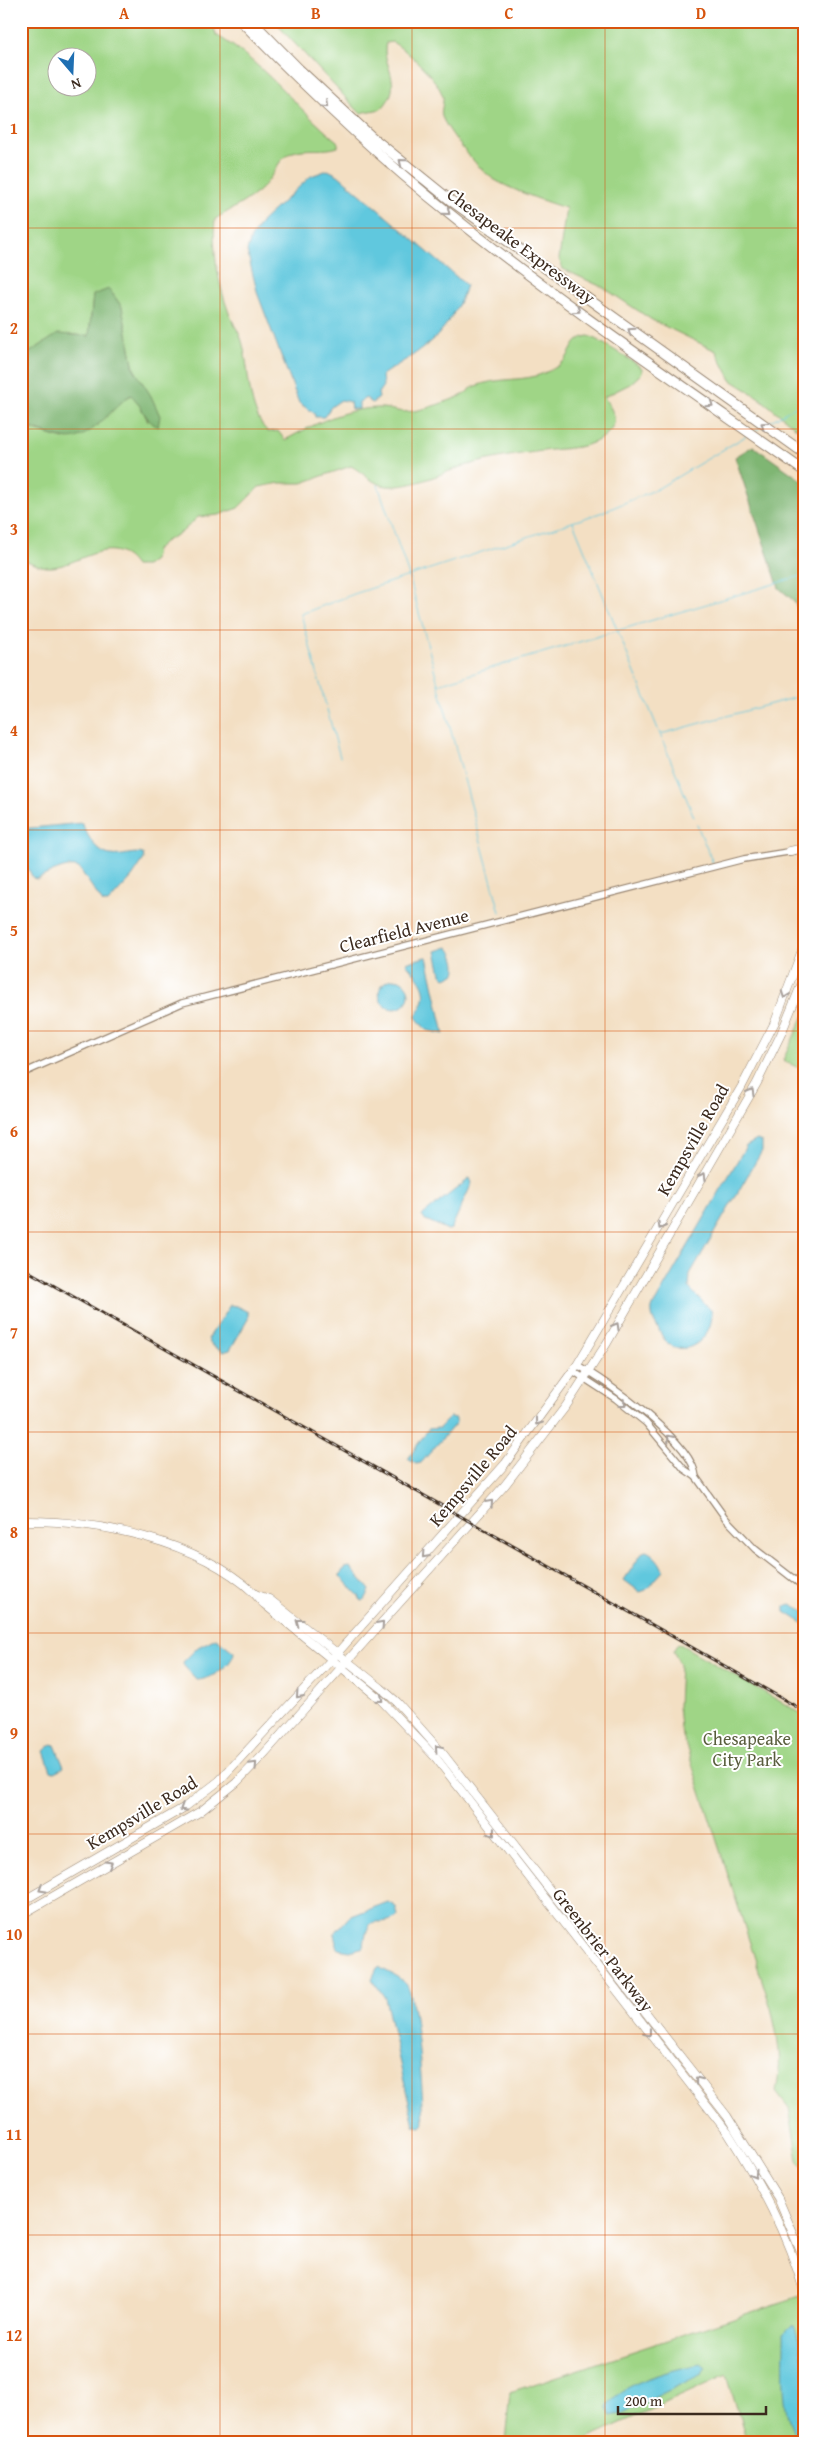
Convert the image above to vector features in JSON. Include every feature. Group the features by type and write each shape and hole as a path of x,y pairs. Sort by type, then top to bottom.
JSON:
{"highway":[{"name":"Chesapeake Expressway","path":"241,21 323,103 448,213 542,284 804,470"},
{"name":"Chesapeake Expressway","path":"252,21 298,69 372,137 450,200 804,453"}],"main road":[{"path":"790,851 804,850"},
{"name":"Kempsville Road","path":"21,1902 202,1795 240,1761 505,1464 575,1368 742,1086 775,1022 804,946"},
{"name":"Kempsville Road","path":"21,1915 194,1816 216,1801 250,1769 505,1485 545,1435 587,1375 761,1075 781,1034 804,978"},
{"path":"21,1521 82,1524 146,1537 205,1562 255,1594"},
{"name":"Greenbrier Parkway","path":"255,1594 270,1599 349,1660 397,1702 444,1755 727,2116 778,2198 804,2259"},
{"name":"Greenbrier Parkway","path":"255,1594 264,1604 388,1706 436,1758 718,2119 753,2172 772,2208 789,2245 804,2291"}],"street":[{"name":"Clearfield Avenue","path":"21,1074 188,1002 744,859 790,851"},
{"path":"575,1368 628,1398 655,1421 693,1465 696,1477"},
{"path":"587,1375 646,1423 684,1468 696,1477 726,1519 755,1550 804,1587"}],"green space":[{"path":"21,21 212,21 216,35 249,58 338,142 338,147 304,150 289,154 282,160 259,190 215,219 215,255 222,290 229,313 242,341 250,391 256,413 268,432 278,431 285,440 340,414 364,409 382,408 403,412 414,411 438,405 461,396 483,383 536,376 560,364 566,359 575,343 588,336 605,344 638,365 642,368 642,373 630,384 604,397 614,415 614,424 608,433 595,442 573,448 541,451 488,460 408,485 382,485 351,466 302,483 280,483 259,487 238,508 219,515 198,517 182,532 164,542 156,550 154,560 146,566 135,566 126,556 106,551 95,553 63,565 48,567 21,559 21,426 63,439 93,429 123,400 132,395 139,402 148,422 139,379 134,369 122,307 109,289 93,296 89,336 71,334 59,336 21,358"},
{"path":"276,21 804,21 804,431 800,431 758,397 731,380 716,351 652,320 604,288 563,269 559,259 566,208 510,187 495,180 482,169 459,143 443,119 441,114 443,97 435,82 422,66 406,52 392,42 386,43 386,59 391,74 392,91 381,109 360,113 283,31"},
{"path":"109,289 122,307 134,369 151,396 160,416 158,427 149,420 131,395 90,431 72,439 62,438 21,426 21,358 58,334 89,336 93,295"},
{"path":"753,446 804,482 804,623 794,601 779,588 735,457"},
{"path":"804,1015 804,1071 783,1060"},
{"name":"Chesapeake City Park","path":"678,1643 804,1715 804,2169 798,2160 789,2108 776,2091 779,2068 778,2039 771,2008 680,1727 678,1706 680,1664 673,1651"},
{"path":"800,2296 804,2314 804,2442 747,2442 727,2375 592,2436 586,2442 505,2442 510,2392"}],"water":[{"path":"328,170 338,175 466,285 461,300 453,314 434,339 415,354 382,375 383,386 378,393 379,398 372,403 366,398 359,402 359,409 351,409 350,402 341,400 331,407 324,417 315,417 314,413 299,403 258,295 247,251 251,238 262,221 311,176"},
{"path":"82,823 93,843 106,854 143,854 144,859 132,877 108,903 103,903 79,868 64,868 37,879 33,878 27,866 21,862 21,829"},
{"path":"448,947 454,956 456,968 454,975 445,978 441,974 436,951"},
{"path":"427,957 444,1034 426,1030 416,1017 423,1003 424,991 420,981 406,963"},
{"path":"394,979 405,983 409,994 405,1005 394,1009 383,1005 379,994 383,983"},
{"path":"757,1140 762,1142 762,1151 690,1274 689,1288 711,1310 710,1325 702,1339 696,1344 682,1348 674,1347 665,1340 652,1317 652,1308 746,1146"},
{"path":"470,1178 472,1183 451,1229 448,1230 424,1219 422,1216 424,1214"},
{"path":"230,1305 248,1312 248,1319 230,1350 223,1352 212,1345 208,1339"},
{"path":"450,1417 456,1418 456,1423 421,1463 416,1464 408,1459 428,1429 439,1428"},
{"path":"646,1551 657,1559 663,1571 646,1590 640,1592 624,1580 643,1552"},
{"path":"350,1567 370,1590 365,1600 361,1601 359,1596 339,1575 345,1568"},
{"path":"791,1604 804,1611 804,1624 785,1612 785,1606"},
{"path":"216,1638 234,1652 233,1657 225,1667 214,1675 197,1680 184,1666 183,1662 198,1647"},
{"path":"52,1744 55,1745 64,1767 54,1772 51,1771 44,1751"},
{"path":"388,1902 396,1907 398,1916 385,1922 375,1922 368,1927 364,1947 350,1951 338,1949 334,1934 349,1917"},
{"path":"379,1967 403,1981 410,1993 421,2073 424,2123 421,2126 414,2125 385,1998 372,1979"},
{"path":"791,2326 794,2326 799,2340 804,2368 804,2441 795,2434 790,2422 784,2392 784,2333"},
{"path":"701,2364 706,2368 702,2374 621,2414 611,2416 607,2407 624,2390 663,2373"}],"waterway":[{"path":"769,422 804,402"},
{"path":"756,430 760,428"},
{"path":"340,757 301,614 354,594 603,512 657,489 746,436"},
{"path":"378,485 409,576 500,912"},
{"path":"573,522 694,817"},
{"path":"438,684 804,575"},
{"path":"661,734 804,695"},
{"path":"697,825 713,863"}],"railway":[{"path":"21,1267 804,1711"}]}
